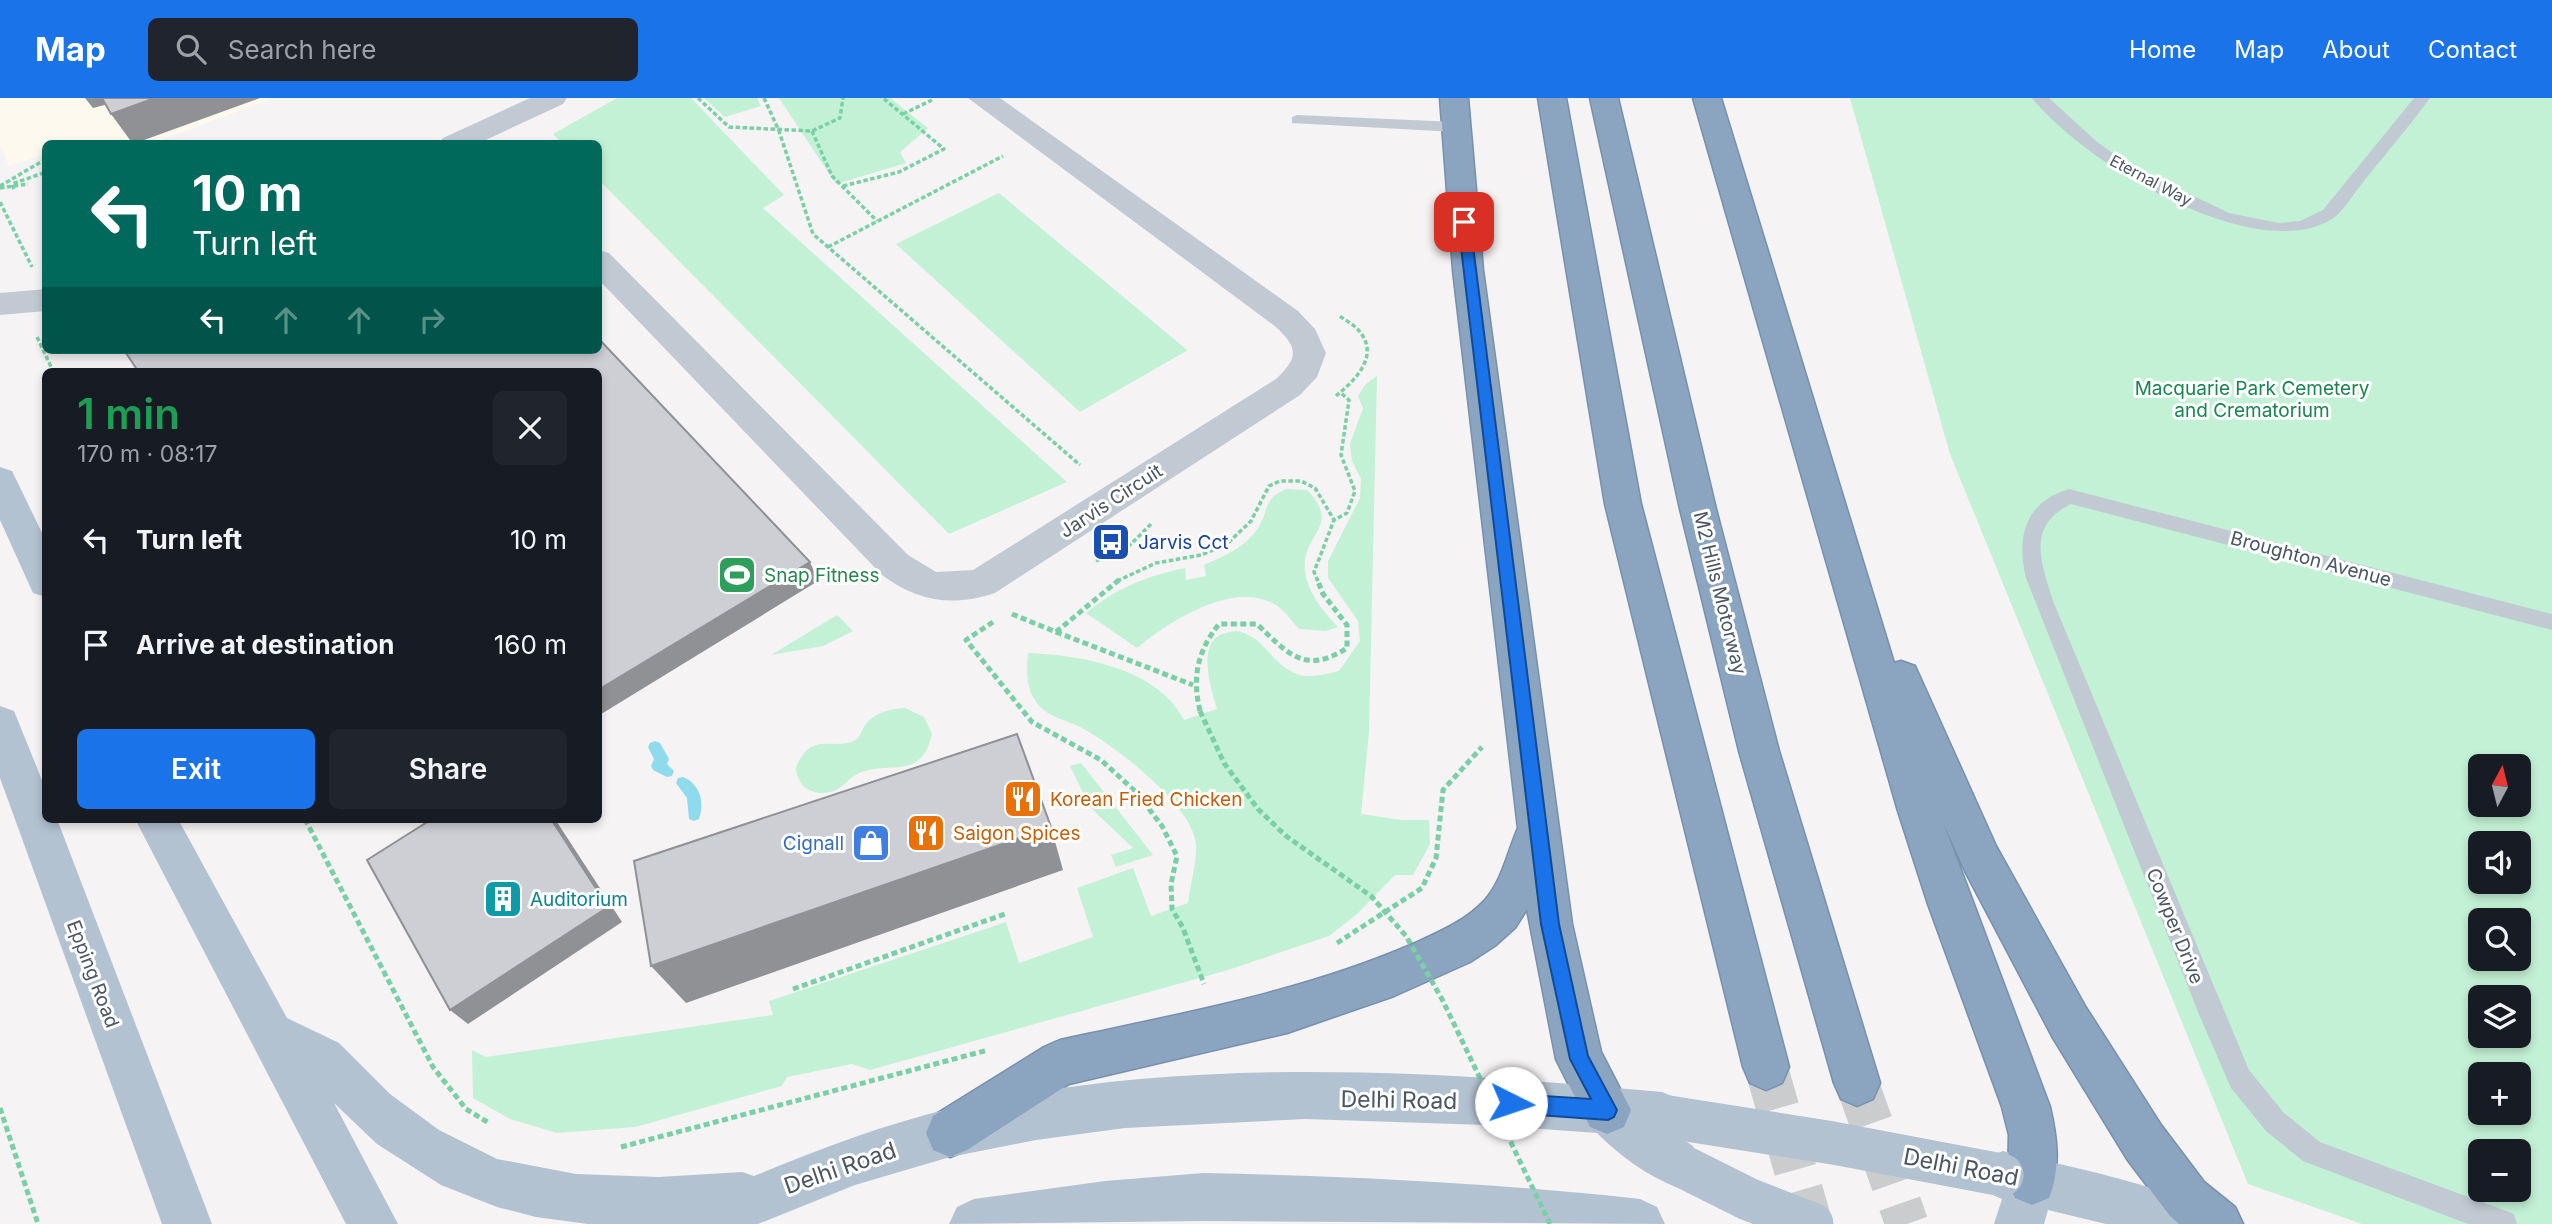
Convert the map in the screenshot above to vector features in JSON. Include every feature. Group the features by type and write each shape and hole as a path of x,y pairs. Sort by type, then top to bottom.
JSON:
{"highway":[{"path":"1552,98 1623,504 1766,1067"},
{"name":"M2 Hills Motorway","path":"1604,98 1698,509 1756,738 1857,1083"},
{"path":"1707,98 1838,531 1919,811 1950,904 2026,1107 2033,1135 2019,1200"},
{"path":"1455,112 1468,270 1524,699 1550,924 1579,1059 1608,1110"},
{"path":"1838,531 1980,858 2017,930 2144,1142 2187,1199 2218,1224"},
{"path":"950,1133 1060,1063 1287,1012 1378,981 1454,947 1481,931 1500,915 1513,896 1524,876 1539,821"}],"main road":[{"path":"0,480 42,574"},
{"name":"Epping Road","path":"0,723 187,1224"},
{"path":"158,823 373,1224"},
{"path":"270,1033 321,1057 370,1107 423,1148 488,1182 543,1196 594,1201 665,1202 766,1194"},
{"name":"Delhi Road","path":"702,1224 766,1194 853,1161 950,1133 1057,1114 1229,1099 1358,1098 1487,1102 1662,1116 1833,1143 2019,1200 2187,1224"},
{"path":"1608,1110 1633,1135 1676,1163 1748,1199 1811,1224"},
{"path":"997,1222 1203,1197 1299,1198 1519,1210 1640,1224"}],"street":[{"path":"472,140 553,98"},
{"name":"Jarvis Circuit","path":"602,264 895,565 917,583 948,590 982,583 1288,387 1307,371 1311,354 1305,335 1287,319 982,98"},
{"path":"0,304 41,302"}],"lane":[{"name":"Eternal Way","path":"2040,98 2090,144 2123,168 2225,217 2280,228 2303,226 2329,214 2422,98"},
{"path":"1297,120 1455,112"},
{"name":"Broughton Avenue","path":"2069,496 2552,622"},
{"name":"Cowper Drive","path":"2069,496 2044,511 2035,528 2029,554 2053,627 2210,1012 2240,1079 2275,1122 2312,1152 2504,1224"}],"path":[{"path":"698,98 729,127 813,131 839,118 843,98"},
{"path":"764,98 781,130 797,195 813,234 1080,465"},
{"path":"843,186 899,172 944,149 883,98"},
{"path":"903,114 932,100"},
{"path":"813,131 832,176 877,221"},
{"path":"828,247 1004,156"},
{"path":"0,187 42,161"},
{"path":"14,189 12,184 42,173"},
{"path":"0,187 28,184"},
{"path":"0,202 41,302 37,339 42,349"},
{"path":"1341,393 1349,400 1340,455 1355,491 1347,513 1334,520 1314,572 1323,594 1348,625 1347,648 1330,661 1312,663 1290,656 1257,624 1219,624 1202,643 1193,685 1212,744 1233,780 1260,812 1287,837 1360,886 1395,921 1437,990 1550,1224"},
{"path":"1056,632 1104,589 1154,564 1204,555 1228,544 1253,518 1263,494 1277,482 1301,480 1320,492 1334,520"},
{"path":"1008,612 1193,685"},
{"path":"998,619 966,640 1032,722 1101,760 1138,793 1161,826 1177,856 1171,884 1172,909 1184,928 1205,988"},
{"path":"1422,888 1436,858 1443,790 1524,699"},
{"path":"307,823 433,1067 467,1109 500,1130"},
{"path":"793,989 1004,914"},
{"path":"0,1108 38,1224"}],"shaded area":[{"path":"0,98 273,98 161,140 42,140 42,155 9,166 0,145"}],"green space":[{"path":"617,98 691,98 784,195 763,208 1067,482 949,534 602,183 602,140 559,140 553,134"},
{"path":"704,98 757,98 761,106 725,117"},
{"path":"779,98 890,98 928,128 900,152 906,163 836,184"},
{"name":"Macquarie Park Cemetery and Crematorium","path":"1850,98 2552,98 2552,1224 2362,1224 2248,1184 1950,454"},
{"path":"999,193 1188,350 1080,412 896,244"},
{"path":"1377,376 1369,732 1361,814 1401,820 1429,820 1430,844 1413,875 1395,875 1356,915 1329,936 1228,970 870,1070 852,1064 787,1077 782,1086 635,1127 557,1133 510,1119 473,1098 472,1050 486,1057 773,1015 769,1001 1006,922 1019,963 1093,937 1077,888 1133,868 1151,916 1188,903 1196,845 1192,830 1182,813 1151,779 1115,749 1084,729 1048,713 1037,703 1029,685 1028,653 1093,661 1137,676 1172,702 1184,720 1217,709 1209,678 1208,655 1216,637 1226,633 1239,632 1252,637 1282,666 1297,674 1313,676 1339,671 1360,641 1358,621 1328,578 1328,561 1360,498 1361,479 1352,461 1350,444 1363,408 1358,396 1366,384"},
{"path":"1286,489 1307,490 1321,511 1320,527 1305,560 1306,579 1325,613 1338,627 1326,631 1299,629 1276,605 1259,598 1241,597 1202,607 1166,627 1137,648 1086,613 1132,584 1157,575 1185,568 1186,580 1206,576 1204,565 1234,551 1247,541 1258,528 1273,497"},
{"path":"837,615 853,631 823,646 771,655"},
{"path":"905,708 924,717 932,734 920,759 902,767 868,770 829,792 809,790 800,781 796,768 809,749 816,745 849,743 858,738 873,717 888,710"},
{"path":"1081,763 1153,855 1116,867 1111,855 1133,848 1090,807 1070,766"}],"building":[{"path":"102,98 155,98 111,114"},
{"path":"602,342 810,562 602,688 602,368 136,368 127,354 602,354"},
{"path":"1017,734 1051,827 651,966 634,861"},
{"name":"Auditorium","path":"426,823 554,823 608,907 450,1010 367,860"}],"waterway":[{"path":"655,747 662,759 658,766 667,771"},
{"path":"683,783 694,796 694,814"}],"tunnel":[{"path":"1766,1067 1811,1224"},
{"path":"1857,1083 1907,1224"}],"place":[{"name":"Jarvis Cct","path":"1111,542"},
{"name":"Snap Fitness","path":"737,575"},
{"name":"Korean Fried Chicken","path":"1023,799"},
{"name":"Saigon Spices","path":"926,833"},
{"name":"Cignall","path":"871,843"},
{"name":"Auditorium","path":"503,899"}],"route":[{"path":"1464,222 1550,924 1579,1059 1608,1110 1511,1103"}]}
